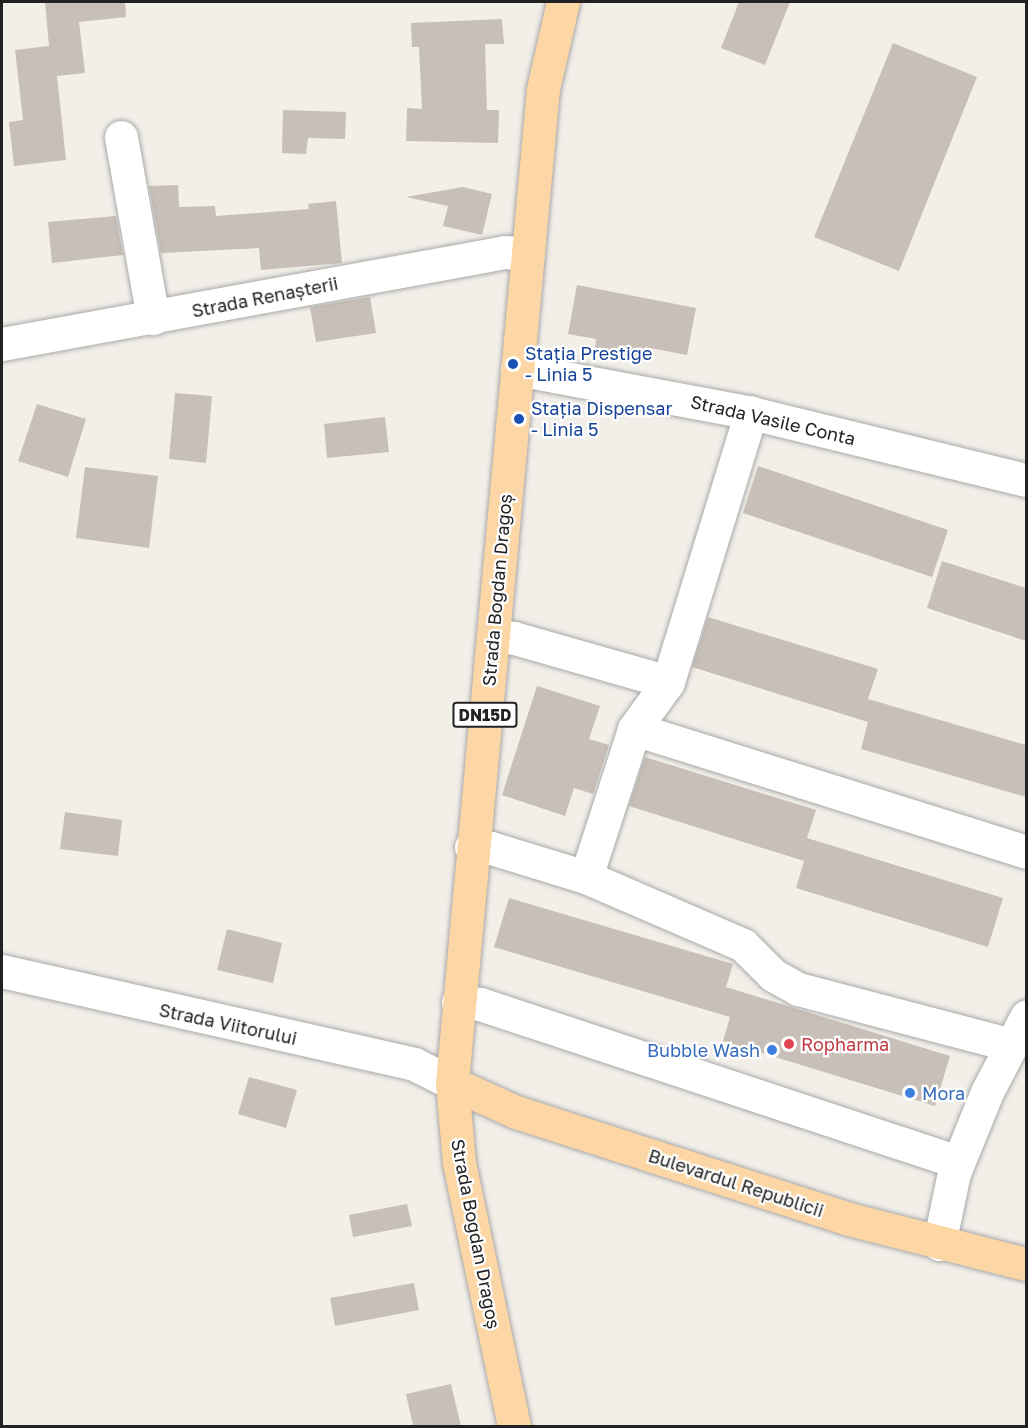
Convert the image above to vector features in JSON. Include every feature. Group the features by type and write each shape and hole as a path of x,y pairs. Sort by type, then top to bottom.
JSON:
{"main road":[{"name":"Strada Bogdan Dragoș","path":"514,1426 459,1163 452,1083 471,847 493,636 543,89 558,2"},
{"name":"Bulevardul Republicii","path":"452,1083 516,1112 939,1244 1026,1264"}],"street":[{"path":"121,137 153,318"},
{"name":"Strada Renașterii","path":"2,344 506,252 528,254"},
{"name":"Strada Vasile Conta","path":"517,369 751,413 1026,480"},
{"path":"586,877 634,729 668,682 751,413"},
{"path":"493,636 514,638 668,682"},
{"path":"634,729 1026,852"},
{"path":"471,847 491,848 586,877 743,945 773,975 798,989 1019,1031 958,1162 939,1244"},
{"name":"Strada Viitorului","path":"2,971 414,1064 452,1083"},
{"path":"458,1002 480,1004 958,1162"}],"building":[{"path":"45,2 125,2 126,17 79,22 85,73 57,76 66,160 14,166 9,122 23,120 15,50 49,46"},
{"path":"739,2 790,2 765,65 721,48"},
{"path":"502,19 504,44 485,44 487,110 499,110 498,143 406,141 407,108 422,109 419,47 412,47 411,23"},
{"path":"893,43 977,77 899,271 814,237"},
{"path":"283,110 346,112 345,139 308,138 306,154 282,153"},
{"path":"178,185 179,207 215,206 216,216 309,209 308,204 336,201 342,263 261,270 259,248 161,253 149,186"},
{"path":"463,187 492,194 482,235 443,226 448,206 406,197"},
{"path":"116,216 123,255 52,263 48,222"},
{"path":"577,285 696,308 687,355 645,347 643,359 595,349 596,339 568,334"},
{"path":"370,297 376,333 316,342 310,307"},
{"path":"175,393 212,396 206,463 169,459"},
{"path":"37,404 86,419 68,477 18,461"},
{"path":"385,417 389,452 327,458 324,424"},
{"path":"758,466 948,530 932,577 743,513"},
{"path":"85,467 158,476 149,548 76,538"},
{"path":"942,561 1026,588 1026,641 927,608"},
{"path":"708,617 878,669 868,699 1026,745 1026,797 861,749 868,722 692,667"},
{"path":"537,686 600,706 589,739 609,745 593,794 574,788 565,816 502,795"},
{"path":"645,757 816,810 807,838 1003,898 988,947 796,888 804,861 629,806"},
{"path":"65,812 122,820 118,856 60,849"},
{"path":"509,898 733,964 726,987 950,1056 935,1106 723,1041 730,1017 494,947"},
{"path":"227,929 282,943 273,983 217,970"},
{"path":"249,1077 297,1090 286,1128 238,1114"},
{"path":"407,1204 412,1226 353,1237 349,1215"},
{"path":"414,1283 419,1310 335,1326 330,1298"},
{"path":"451,1384 461,1426 413,1426 406,1394"}],"place":[{"name":"Stația Prestige - Linia 5","path":"513,364"},
{"name":"Stația Dispensar - Linia 5","path":"519,419"},
{"name":"Ropharma","path":"789,1044"},
{"name":"Bubble Wash","path":"772,1050"},
{"name":"Mora","path":"910,1093"}]}
